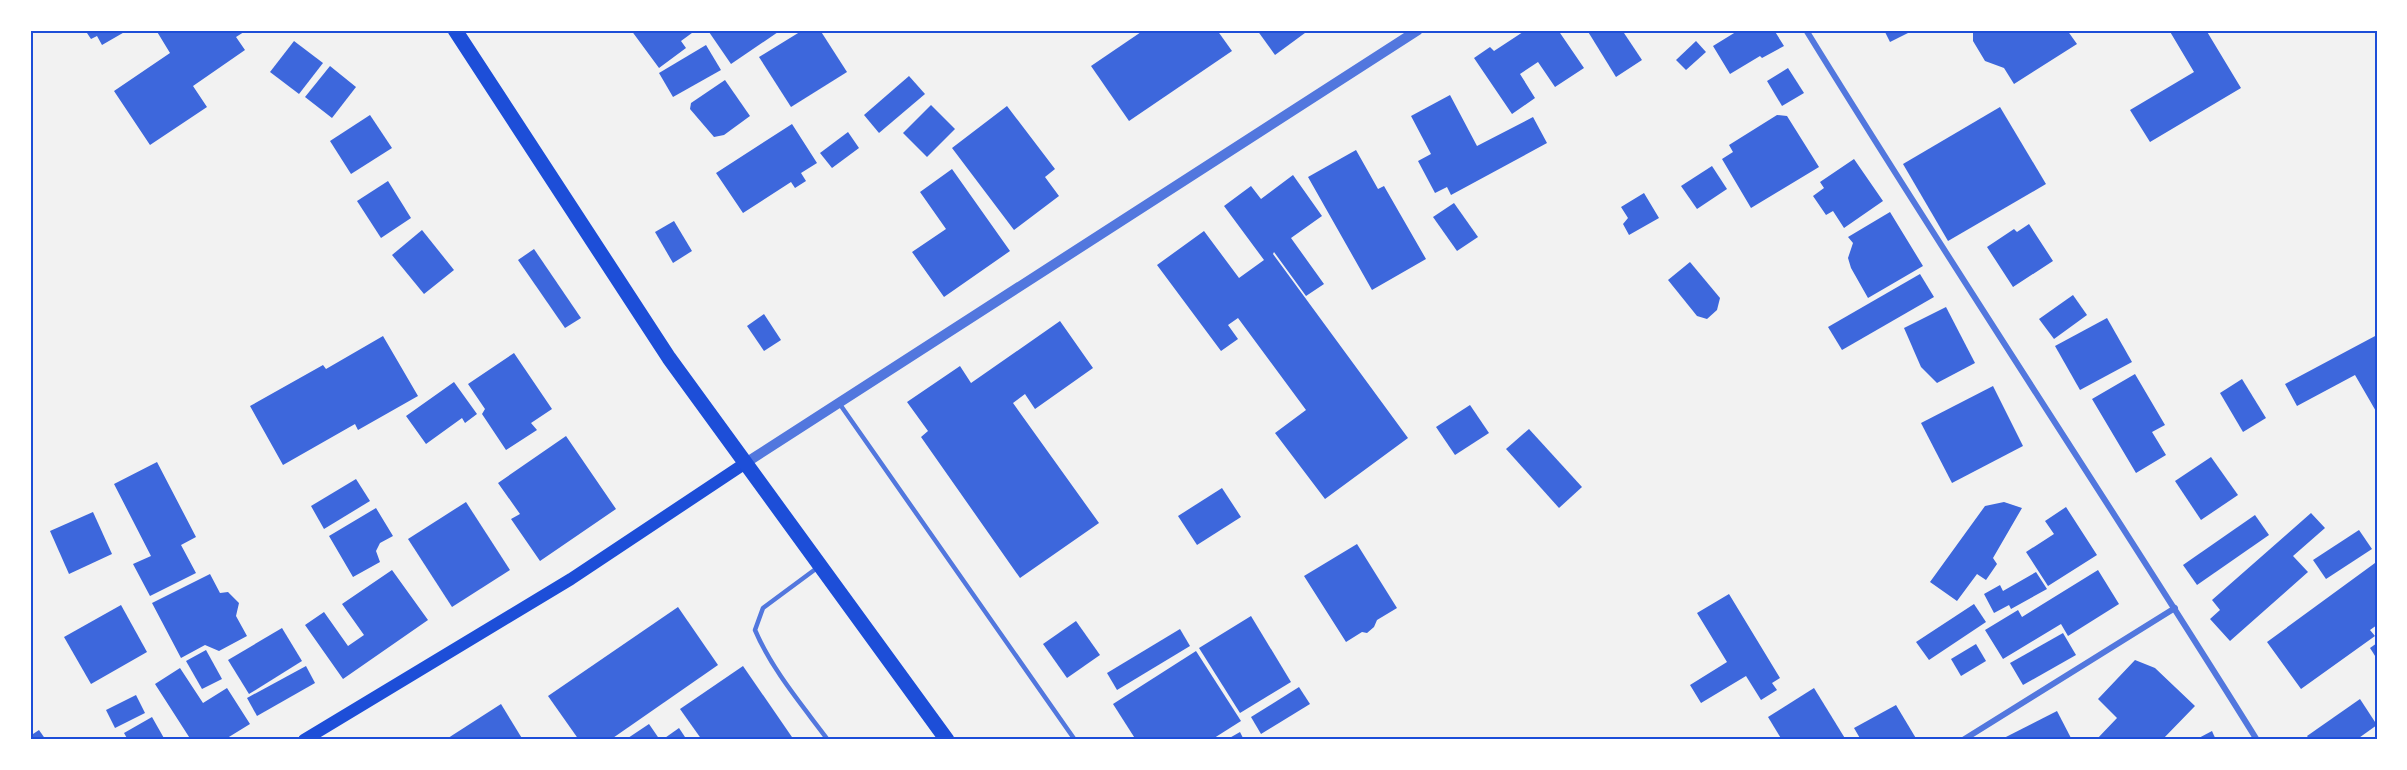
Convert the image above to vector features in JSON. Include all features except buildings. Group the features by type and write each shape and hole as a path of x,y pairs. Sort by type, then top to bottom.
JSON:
{"main road":[{"path":"455,30 663,348 744,464 947,740"},
{"path":"304,740 571,579 744,464"}],"street":[{"path":"744,464 1418,30"},
{"path":"1806,30 1883,155 2175,608 2257,740"},
{"path":"1964,740 2175,608"}],"lane":[{"path":"839,403 1075,740"},
{"path":"819,566 763,608 755,630 780,675 828,740"}]}
